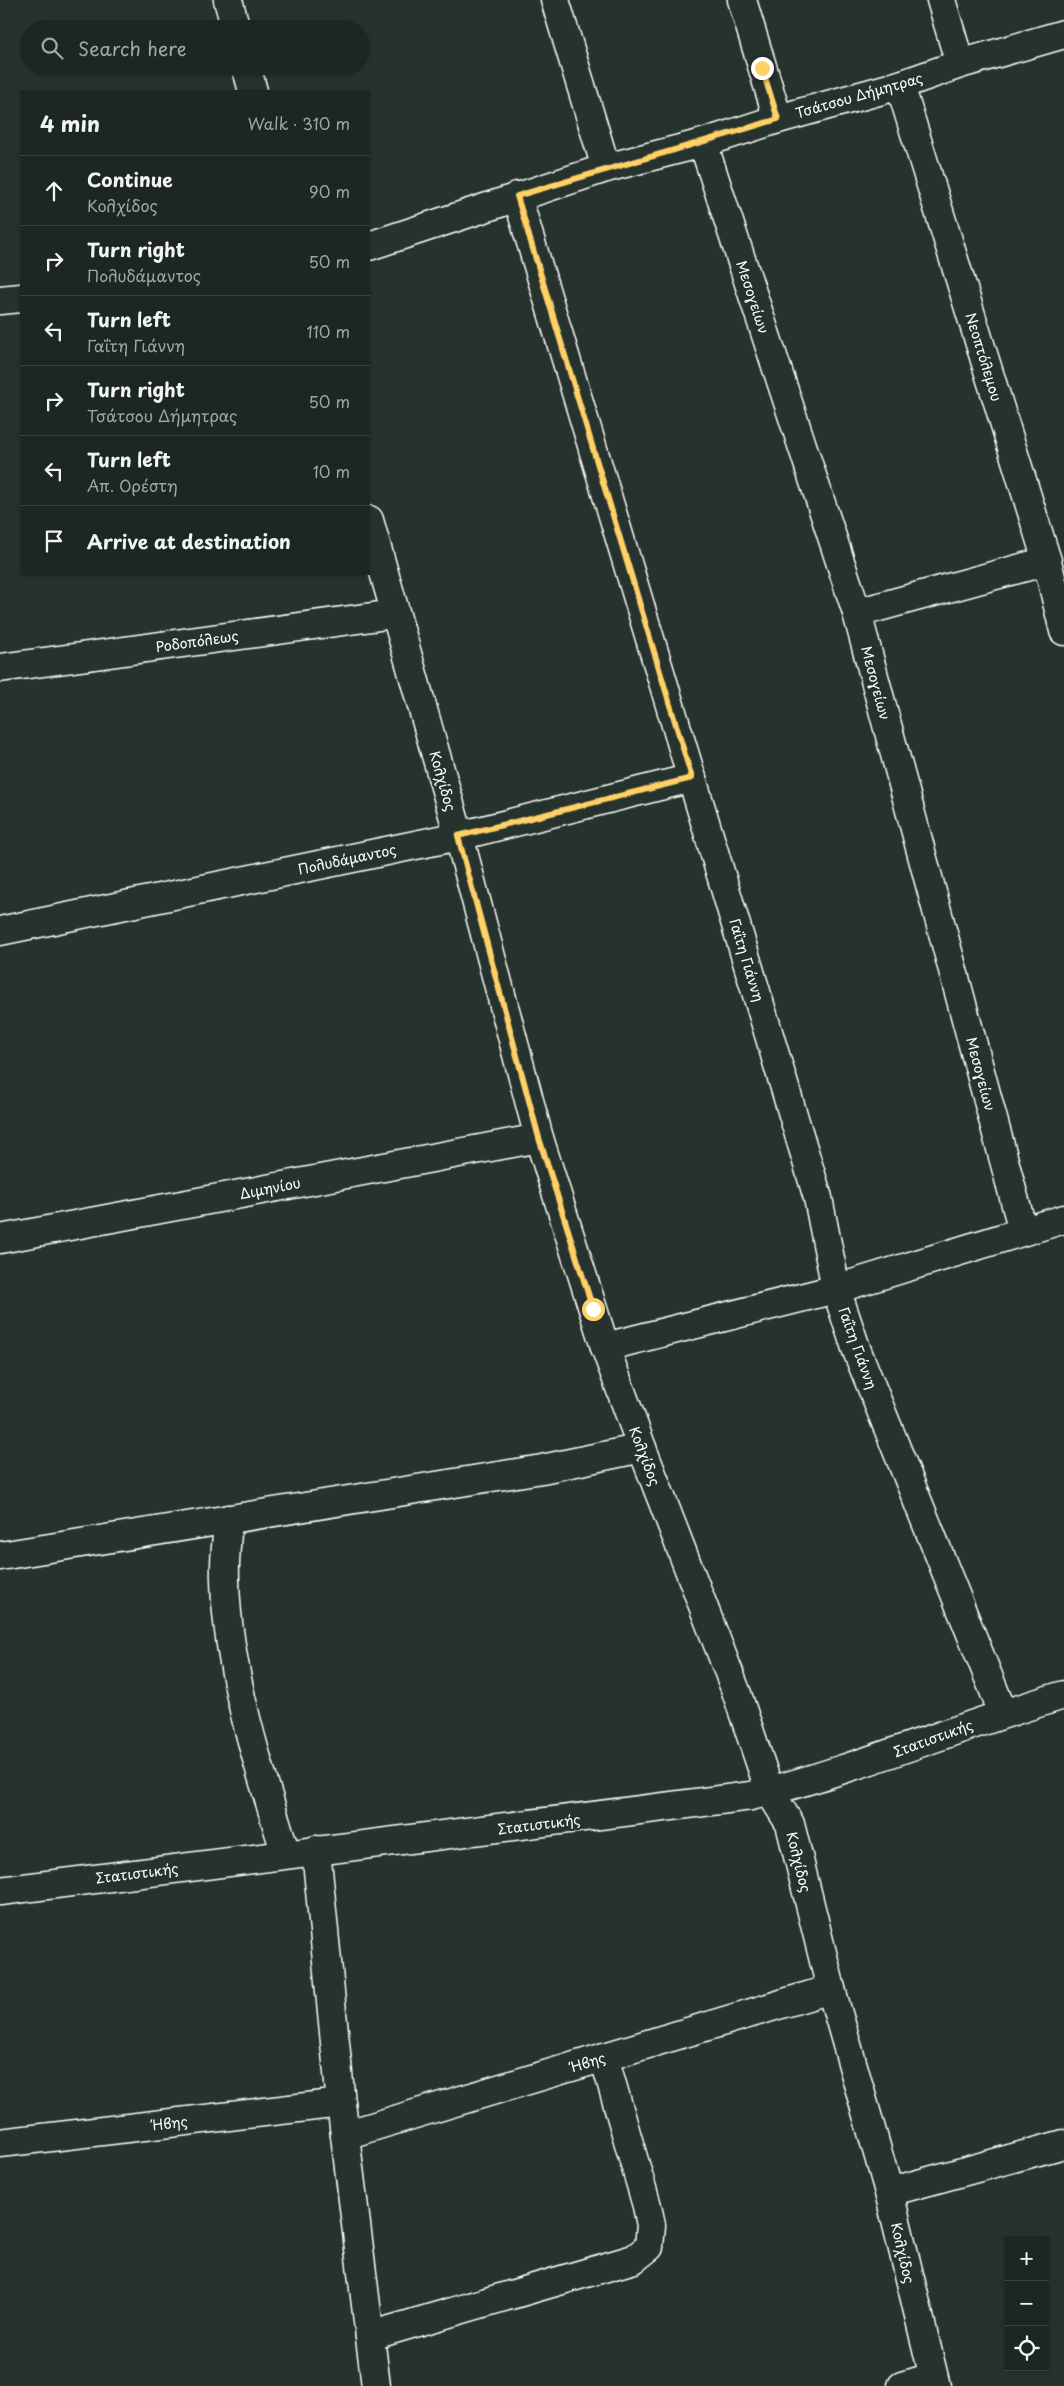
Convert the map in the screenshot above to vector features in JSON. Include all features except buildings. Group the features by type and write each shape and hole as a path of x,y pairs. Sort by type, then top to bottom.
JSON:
{"street":[{"path":"228,0 234,20"},
{"path":"555,0 606,168"},
{"path":"742,0 778,119"},
{"path":"941,0 960,64"},
{"name":"Τσάτσου Δήμητρας","path":"370,246 606,168 703,143 1064,34"},
{"path":"249,75 253,90"},
{"name":"Νεοπτόλεμου","path":"900,85 1047,561 1064,631"},
{"name":"Μεσογείων","path":"703,143 857,613 1023,1231"},
{"name":"Γαΐτη Γιάννη","path":"517,196 818,1198 836,1289 858,1351 1003,1713"},
{"path":"0,300 20,298"},
{"name":"Κολχίδος","path":"370,524 458,836 539,1138 605,1347 736,1691 770,1792 790,1824 831,1989 889,2192 934,2381"},
{"path":"857,613 1047,561"},
{"name":"Ροδοπόλεως","path":"0,668 394,614"},
{"name":"Πολυδάμαντος","path":"0,931 458,836 692,778"},
{"name":"Διμηνίου","path":"0,1239 539,1138"},
{"path":"605,1347 836,1289 1064,1219"},
{"path":"0,1556 542,1469 642,1448"},
{"path":"228,1519 225,1580 234,1659 263,1781 286,1854"},
{"name":"Στατιστικής","path":"0,1891 316,1850 698,1805 770,1792 848,1770 1003,1713 1064,1695"},
{"path":"316,1850 340,2103 376,2386"},
{"name":"Ήβης","path":"345,2135 831,1989"},
{"path":"370,2336 634,2259 649,2247 651,2225 647,2206 604,2057"},
{"name":"Ήβης","path":"0,2143 340,2103"},
{"path":"889,2192 1064,2144"},
{"path":"902,2386 934,2381"}],"route":[{"path":"593,1309 539,1138 458,836 692,778 517,196 606,168 703,143 778,119 762,68"}]}
